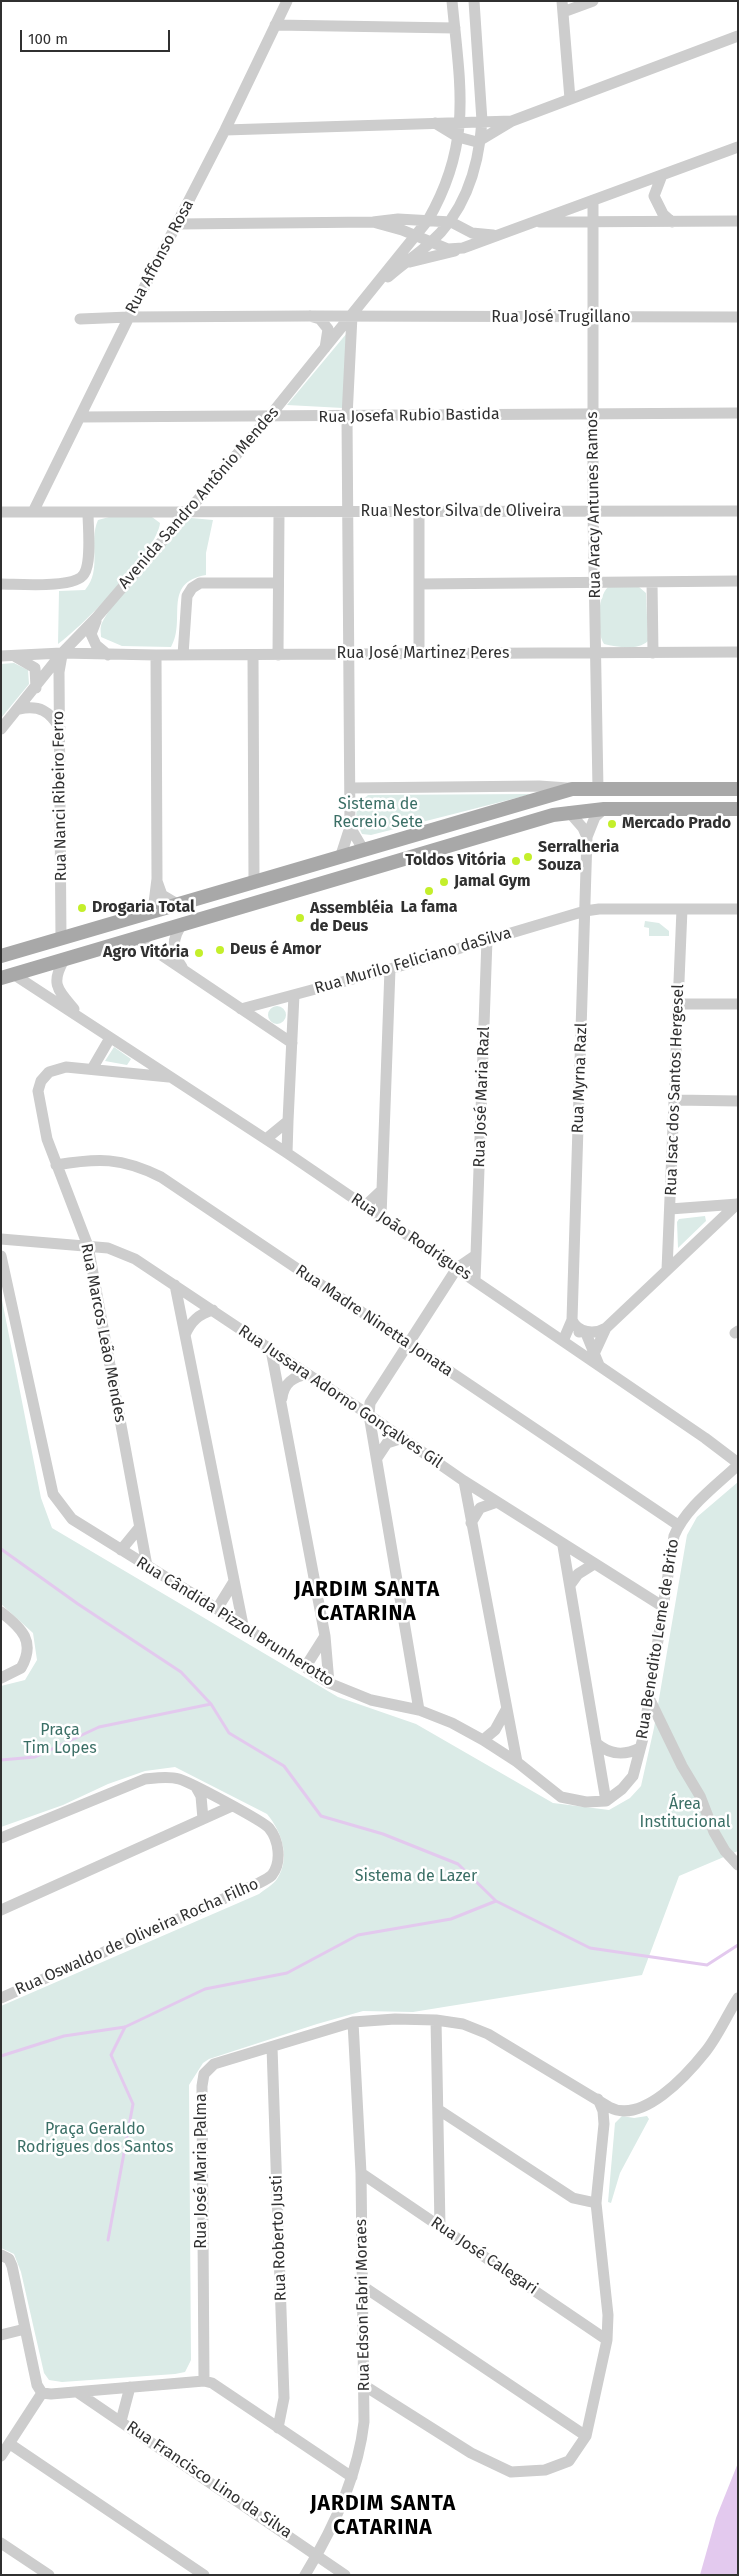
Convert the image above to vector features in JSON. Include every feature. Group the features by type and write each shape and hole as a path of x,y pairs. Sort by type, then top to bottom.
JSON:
{"main road":[{"path":"1,956 572,789 738,789"},
{"path":"5,975 64,960 178,924 392,861 569,812 604,809 738,809"},
{"path":"363,849 370,859 392,861"},
{"path":"157,909 166,918 178,924"},
{"path":"5,975 51,956 58,950 61,939"}],"street":[{"name":"Rua Affonso Rosa","path":"33,512 129,317 225,130 287,1"},
{"name":"Avenida Sandro Antônio Mendes","path":"1,729 62,654 97,617 269,416 377,286 401,251 428,220 443,194 455,155 460,122 462,102 452,1"},
{"name":"Avenida Sandro Antônio Mendes","path":"377,286 431,242 451,222 468,188 480,140 482,121 474,1"},
{"path":"570,99 563,7 593,1"},
{"path":"275,25 455,28"},
{"path":"435,123 467,141 480,140 512,121 738,36"},
{"path":"435,123 449,117 462,102"},
{"path":"482,103 491,115 512,121"},
{"path":"225,130 512,121"},
{"path":"406,263 464,248 738,147"},
{"path":"662,175 654,196 663,214 672,222"},
{"name":"Rua Aracy Antunes Ramos","path":"593,200 593,511 598,789"},
{"path":"566,209 578,212 593,222"},
{"path":"178,224 428,220 451,222 472,233 495,235"},
{"path":"372,222 398,229 448,248 464,248"},
{"path":"532,222 738,222"},
{"path":"398,229 401,251"},
{"path":"368,297 373,310 384,317"},
{"path":"309,316 320,320 328,329 325,348"},
{"name":"Rua José Trugillano","path":"80,319 309,316 738,317"},
{"path":"341,855 350,827 348,417 352,316"},
{"name":"Rua Josefa Rubio Bastida","path":"81,417 348,417 738,413"},
{"path":"204,491 205,504 214,512"},
{"name":"Rua Nestor Silva de Oliveira","path":"1,512 738,511"},
{"path":"1,584 69,583 80,579 85,573 88,563 88,512"},
{"path":"419,512 419,654"},
{"path":"278,655 279,513"},
{"path":"420,584 738,581"},
{"path":"652,582 653,652"},
{"path":"183,655 187,596 192,588 200,583 278,583"},
{"path":"97,617 91,634 96,645 108,654"},
{"name":"Rua José Martinez Peres","path":"1,656 62,654 278,655 738,652"},
{"name":"Rua Nanci Ribeiro Ferro","path":"61,939 59,672 62,654"},
{"path":"156,655 157,879 154,903 157,909"},
{"path":"252,655 254,881"},
{"path":"14,656 26,661 35,668 36,688"},
{"path":"19,709 36,706 44,709 60,728"},
{"path":"350,788 539,786 572,789"},
{"name":"Rua Myrna Razl","path":"566,1337 572,1320 587,837 595,817 604,809"},
{"path":"569,812 583,828 587,837"},
{"path":"350,827 363,849"},
{"path":"157,879 162,896 177,904"},
{"path":"141,914 154,891"},
{"name":"Rua Murilo Feliciano daSilva","path":"241,1009 390,969 598,908 738,909"},
{"name":"Rua Isac dos Santos Hergesel","path":"667,1270 676,1100 682,909"},
{"path":"178,924 173,948 174,955 186,972"},
{"path":"136,938 292,1043"},
{"name":"Rua José Maria Razl","path":"475,1280 487,939"},
{"name":"Rua João Rodrigues","path":"64,960 58,970 56,982 60,992 80,1016"},
{"path":"380,1216 390,969"},
{"name":"Rua João Rodrigues","path":"5,975 80,1016 110,1038 266,1139 475,1280 550,1329 566,1337 600,1366 705,1438 738,1464"},
{"path":"287,1153 294,995"},
{"path":"679,1004 738,1004"},
{"path":"92,1069 110,1038"},
{"name":"Rua Marcos Leão Mendes","path":"147,1566 88,1246 56,1165 42,1118 38,1091 41,1080 56,1069 66,1067 171,1077"},
{"path":"676,1100 738,1101"},
{"path":"266,1139 288,1121"},
{"name":"Rua Madre Ninetta Jonata","path":"56,1165 95,1159 111,1160 127,1162 161,1177 678,1525"},
{"path":"365,1206 382,1190"},
{"path":"670,1209 738,1204"},
{"path":"594,1354 606,1328 738,1204"},
{"path":"715,1206 720,1212 720,1220"},
{"name":"Rua Jussara Adorno Gonçalves Gil","path":"1,1239 88,1246 123,1252 214,1310 369,1414 464,1481 563,1546 662,1606"},
{"path":"419,1710 369,1414 370,1403 457,1268 476,1255"},
{"name":"Rua Cândida Pizzol Brunherotto","path":"1,1256 53,1494 61,1508 72,1519 217,1609 306,1666 329,1683 371,1700 419,1710 483,1740 517,1762 561,1797 586,1802 606,1801"},
{"path":"175,1285 242,1625"},
{"path":"185,1335 190,1323 203,1313 214,1310"},
{"path":"550,1329 572,1320 576,1326 584,1331 600,1366"},
{"path":"566,1337 584,1331 598,1331 606,1328"},
{"path":"271,1350 325,1636 329,1683"},
{"path":"282,1402 283,1390 290,1381 307,1374"},
{"path":"377,1458 387,1442 403,1438"},
{"name":"Rua Benedito Leme de Brito","path":"606,1801 622,1790 633,1776 650,1700 662,1606 674,1536 678,1525 738,1464"},
{"path":"464,1481 517,1762"},
{"path":"471,1523 480,1508 497,1502"},
{"path":"122,1550 139,1528"},
{"path":"563,1546 606,1801"},
{"path":"570,1585 578,1574 594,1564"},
{"path":"217,1609 233,1583"},
{"path":"1,1612 14,1622 25,1636 28,1648 21,1668 1,1678"},
{"path":"306,1666 325,1636"},
{"path":"650,1700 682,1766 700,1796 714,1832 725,1851 738,1865"},
{"path":"483,1740 495,1730 506,1710"},
{"name":"Rua Benedito Leme de Brito","path":"596,1743 606,1751 617,1754 630,1753 640,1748"},
{"path":"1,1838 145,1779 180,1779 232,1806"},
{"path":"196,1787 203,1802 203,1819"},
{"path":"1,1910 232,1806"},
{"name":"Rua Oswaldo de Oliveira Rocha Filho","path":"1,1998 259,1883 272,1875 278,1856 278,1842 269,1827 232,1806"},
{"name":"Rua José Maria Palma","path":"204,2381 202,2086 204,2074 214,2064 353,2022 395,2019 436,2020 463,2024 488,2034 618,2112 629,2112 640,2109 668,2090 706,2051 738,1998"},
{"path":"436,2020 440,2226"},
{"name":"Rua Edson Fabri Moraes","path":"305,2575 317,2554 352,2477 361,2449 365,2386 364,2287 361,2173 353,2022"},
{"name":"Rua Roberto Justi","path":"272,2047 284,2398 278,2428"},
{"path":"365,2386 470,2453 511,2472 544,2470 569,2461 586,2436 607,2340 608,2315 596,2203 604,2124 603,2111 598,2099"},
{"path":"438,2110 573,2198 596,2203"},
{"name":"Rua José Calegari","path":"361,2173 607,2340"},
{"path":"1,2254 9,2260 12,2266 37,2385 42,2393"},
{"path":"364,2287 586,2436"},
{"path":"1,2334 25,2329"},
{"path":"42,2393 77,2392 204,2381 212,2383 352,2477"},
{"name":"Rua Francisco Lino da Silva","path":"121,2421 130,2387"},
{"name":"Rua Francisco Lino da Silva","path":"77,2392 317,2554 345,2575"},
{"path":"1,2456 42,2393"},
{"path":"10,2444 204,2575"},
{"path":"1,2543 49,2575"}],"green space":[{"path":"347,333 343,408 287,405"},
{"path":"109,517 152,517 160,523 147,551 133,569 84,622 58,644 59,591 85,590 93,573 95,529 98,520"},
{"path":"191,518 213,520 206,553 206,575 192,579 179,594 177,625 171,647 122,646 101,637 101,626 115,603 157,553"},
{"path":"608,587 639,587 646,593 648,641 633,647 604,644 601,638 599,615 604,592"},
{"path":"14,663 28,670 29,684 1,718 1,664"},
{"name":"Sistema de Recreio Sete","path":"532,794 371,835 362,834 356,817 357,809 368,795"},
{"path":"645,921 659,923 669,931 669,936 649,936 649,928 644,927"},
{"path":"277,1006 283,1009 286,1015 283,1021 277,1024 271,1021 268,1015 271,1009"},
{"path":"114,1047 131,1059 127,1065 105,1061"},
{"path":"705,1216 706,1221 678,1248 677,1222 679,1219"},
{"path":"1,1295 41,1498 52,1528 338,1697 416,1724 553,1803 609,1810 630,1798 641,1786 654,1728 687,1535 697,1517 738,1482 738,1851 679,1876 642,1975 413,2012 363,2011 209,2059 203,2063 189,2085 191,2360 185,2372 175,2374 62,2382 49,2380 44,2373 21,2272 14,2254 1,2248 1,2006 259,1894 277,1879 281,1871 284,1854 283,1845 277,1829 267,1814 175,1767 145,1771 108,1784 63,1805 1,1827 1,1686 25,1680 37,1660 33,1633 1,1604"},
{"path":"622,2116 634,2118 647,2116 649,2119 620,2173 611,2203 608,2202 615,2123"}],"shaded area":[{"path":"738,2463 738,2575 700,2575 716,2518"}],"waterway":[{"path":"1,1549 78,1604 181,1672 211,1704 229,1733 284,1766 321,1816 383,1834 458,1864 496,1901"},
{"path":"1,1760 35,1757 99,1727 211,1704"},
{"path":"1,2056 64,2036 125,2027 205,1989 287,1973 358,1935 451,1919 496,1901 590,1948 707,1965 738,1945"},
{"path":"108,2240 133,2104 111,2055 125,2027"}],"place":[{"name":"Mercado Prado","path":"612,824"},
{"name":"Serralheria Souza","path":"528,857"},
{"name":"Toldos Vitória","path":"516,861"},
{"name":"Jamal Gym","path":"444,882"},
{"name":"La fama","path":"429,891"},
{"name":"Drogaria Total","path":"82,908"},
{"name":"Assembléia de Deus","path":"300,918"},
{"name":"Deus é Amor","path":"220,950"},
{"name":"Agro Vitória","path":"199,953"}],"district":[{"name":"JARDIM SANTA CATARINA","path":"367,1602"},
{"name":"JARDIM SANTA CATARINA","path":"383,2516"}],"park label":[{"name":"Praça Tim Lopes","path":"60,1740"},
{"name":"Área Institucional","path":"685,1814"},
{"name":"Sistema de Lazer","path":"416,1877"},
{"name":"Praça Geraldo Rodrigues dos Santos","path":"95,2139"}]}
